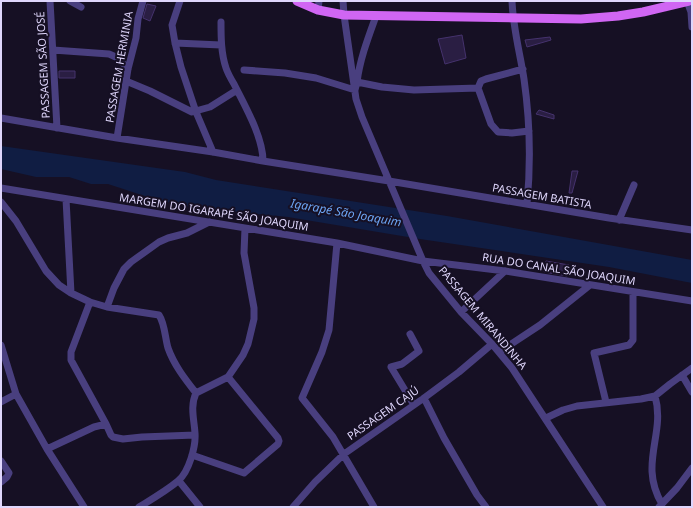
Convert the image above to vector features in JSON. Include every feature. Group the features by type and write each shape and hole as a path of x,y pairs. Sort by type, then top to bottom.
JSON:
{"main road":[{"path":"297,1 319,6 344,15 512,18 581,18 618,16 643,12 687,1"}],"street":[{"name":"PASSAGEM SÃO JOSÉ","path":"50,1 57,128"},
{"path":"70,1 80,7"},
{"name":"PASSAGEM HERMINIA","path":"117,138 128,69 136,38 138,19 144,1"},
{"path":"180,1 172,25 175,44 196,112 213,152"},
{"name":"PASSAGEM MIRANDINHA","path":"344,1 344,15 355,90 362,117 422,258 439,286 512,368 603,507"},
{"path":"512,1 512,18 523,69 529,132 530,173 527,204"},
{"path":"687,1 691,9 692,26"},
{"path":"244,70 285,73 316,78 355,90 364,49 376,16"},
{"path":"222,22 221,45 225,66 260,141 263,161"},
{"path":"175,44 221,45"},
{"path":"53,50 109,54 118,58 128,69"},
{"path":"523,69 486,78 481,81 478,88 491,124 498,132 529,132"},
{"path":"126,81 150,91 186,110 196,112 210,107 237,90"},
{"path":"357,82 382,87 414,90 478,88"},
{"path":"1,118 117,138 389,180"},
{"name":"PASSAGEM BATISTA","path":"389,180 619,220 692,230"},
{"path":"619,220 634,184"},
{"name":"MARGEM DO IGARAPÉ SÃO JOAQUIM","path":"1,188 422,258"},
{"path":"66,199 71,293"},
{"path":"1,202 16,221 46,271 59,285 71,293 90,302 107,307 159,315 162,320 168,348 172,358 183,377 196,393"},
{"path":"107,307 114,288 124,269 131,262 159,242 187,233 209,222"},
{"path":"139,507 179,481 187,468 192,454 195,435 192,403 196,393 228,377 244,355 254,319 252,290 244,252 245,228"},
{"path":"337,243 329,330 322,352 303,395 303,400 344,454 374,507"},
{"name":"RUA DO CANAL SÃO JOAQUIM","path":"422,258 692,301"},
{"path":"461,312 505,271"},
{"path":"499,352 540,325 590,285"},
{"path":"606,402 595,352 629,345 633,341 633,292"},
{"path":"90,302 71,352 71,360 111,435 117,439 195,435"},
{"path":"410,334 419,351 402,364 391,367 414,405"},
{"name":"PASSAGEM CAJÚ","path":"293,507 315,482 344,454 459,372 492,344"},
{"path":"1,345 16,394 47,448 84,507"},
{"path":"546,418 570,408 656,396 692,368"},
{"path":"682,375 692,392"},
{"path":"192,454 244,473 278,444 278,438 228,377"},
{"path":"1,402 16,394"},
{"path":"656,396 658,417 651,473 654,487 661,505 692,468"},
{"path":"424,398 444,438 477,495 486,507"},
{"path":"47,448 94,427 106,424"},
{"path":"1,461 10,473 1,482"},
{"path":"179,481 200,507"}],"water":[{"name":"Igarapé São Joaquim","path":"1,146 185,172 216,180 447,216 692,260 692,283 609,267 420,239 288,217 197,208 157,200 108,184 91,184 69,177 36,177 1,169"}],"building":[{"path":"147,4 156,6 150,21 143,18"},
{"path":"462,35 466,58 445,64 438,39"},
{"path":"550,37 551,40 527,47 525,40"},
{"path":"59,71 75,71 75,78 59,78"},
{"path":"539,110 554,115 554,119 536,114"},
{"path":"572,171 578,171 572,193 569,193"},
{"path":"546,261 569,265 567,276 544,272"}]}
